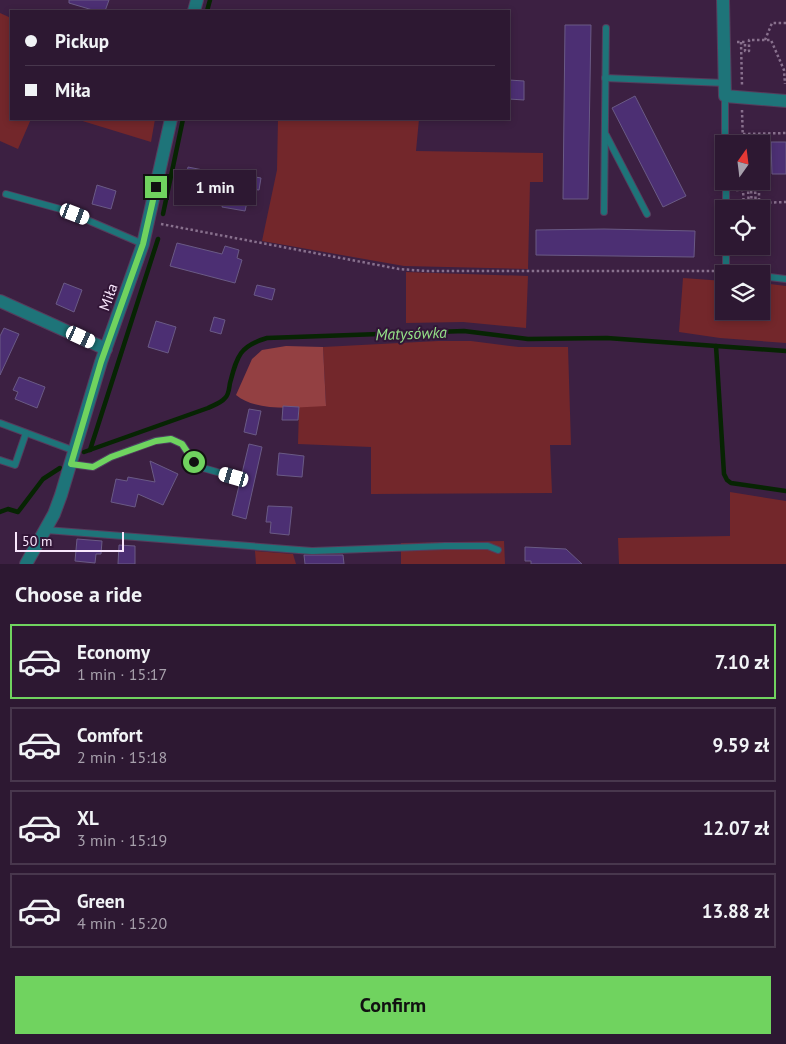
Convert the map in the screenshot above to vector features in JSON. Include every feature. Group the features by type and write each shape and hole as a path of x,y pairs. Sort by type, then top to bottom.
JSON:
{"street":[{"path":"722,0 725,96 786,101"},
{"name":"Miła","path":"26,564 46,530 61,495 106,349 143,244 170,120"},
{"path":"0,301 106,349"}],"lane":[{"path":"604,212 606,28"},
{"path":"605,78 725,83"},
{"path":"725,96 725,135"},
{"path":"605,134 648,214"},
{"path":"6,194 64,210 143,244"},
{"path":"770,277 786,279"},
{"path":"0,423 75,451"},
{"path":"0,460 14,465 26,433"},
{"path":"71,464 93,467 111,457 156,441 171,439 182,444 194,462 203,468 234,477"},
{"path":"46,530 303,550 445,546 488,546 498,550"}],"path":[{"path":"765,40 772,23 786,23"},
{"path":"786,85 785,75 771,40 749,40 749,51 745,51 743,42 743,134 786,132"},
{"path":"752,188 754,209 748,189 752,188"},
{"path":"754,200 755,188 759,188 759,200"},
{"path":"770,203 786,202"},
{"path":"149,222 399,269 426,271 715,271"}],"shaded area":[{"path":"0,13 10,18 10,120 31,120 18,149 0,141"},
{"path":"79,120 155,120 151,142"},
{"path":"278,120 419,120 416,151 543,153 543,182 530,182 528,269 404,266 262,241 277,170"},
{"path":"406,272 528,276 526,328 463,322 406,323"},
{"path":"683,278 715,280 715,320 770,320 770,284 786,286 786,343 720,338 679,332"},
{"path":"471,341 519,347 568,347 571,445 550,445 552,493 371,494 371,447 298,444 299,407 326,405 323,347"},
{"path":"286,346 323,347 326,406 267,407 245,401 236,395 252,359 262,350"},
{"path":"730,492 786,501 786,564 619,564 618,538 730,536"},
{"path":"504,541 505,564 401,564 401,543"},
{"path":"255,551 293,554 296,564 256,564"}],"building":[{"path":"69,0 109,0 105,10 93,10 69,3"},
{"path":"565,25 591,25 588,199 563,199"},
{"path":"510,80 524,81 524,100 510,99"},
{"path":"635,96 686,196 663,207 612,108"},
{"path":"771,142 786,142 786,174 772,174"},
{"path":"188,167 203,170 197,203 182,200"},
{"path":"229,172 261,178 259,190 250,189 245,211 222,207"},
{"path":"97,185 116,191 111,209 92,204"},
{"path":"536,230 695,231 694,257 536,255"},
{"path":"177,243 222,254 225,246 239,250 237,258 242,260 235,283 170,266"},
{"path":"64,283 82,290 74,312 56,304"},
{"path":"257,285 275,289 272,300 254,295"},
{"path":"214,317 225,320 221,334 210,331"},
{"path":"156,321 176,327 168,353 148,347"},
{"path":"4,328 19,334 0,375 0,336"},
{"path":"19,377 45,387 37,408 15,399 18,392 13,390"},
{"path":"283,406 299,407 298,420 282,420"},
{"path":"249,409 261,411 256,435 244,432"},
{"path":"249,444 262,447 246,519 232,515"},
{"path":"279,453 304,456 302,477 277,475"},
{"path":"150,461 178,474 163,505 138,494 135,507 111,502 116,479 127,481 128,477 155,482"},
{"path":"268,506 292,507 289,535 270,533 271,522 266,522"},
{"path":"77,539 102,541 101,554 96,554 95,563 75,561"},
{"path":"119,545 135,546 135,564 118,564"},
{"path":"525,547 566,549 582,564 531,564 531,561 525,561"},
{"path":"304,555 343,555 344,564 305,564"}],"waterway":[{"path":"207,10 210,0"},
{"path":"163,214 183,120"},
{"path":"90,450 158,239"},
{"name":"Matysówka","path":"84,452 219,403 229,391 237,359 250,345 267,338 464,331 528,339 607,338 786,351"},
{"path":"716,346 724,474 731,483 786,491"},
{"name":"Matysówka","path":"0,512 8,509 18,512 43,479 60,468"}],"route":[{"path":"156,187 143,244 101,362 71,464 93,467 111,457 156,441 171,439 182,444 194,462"}]}
